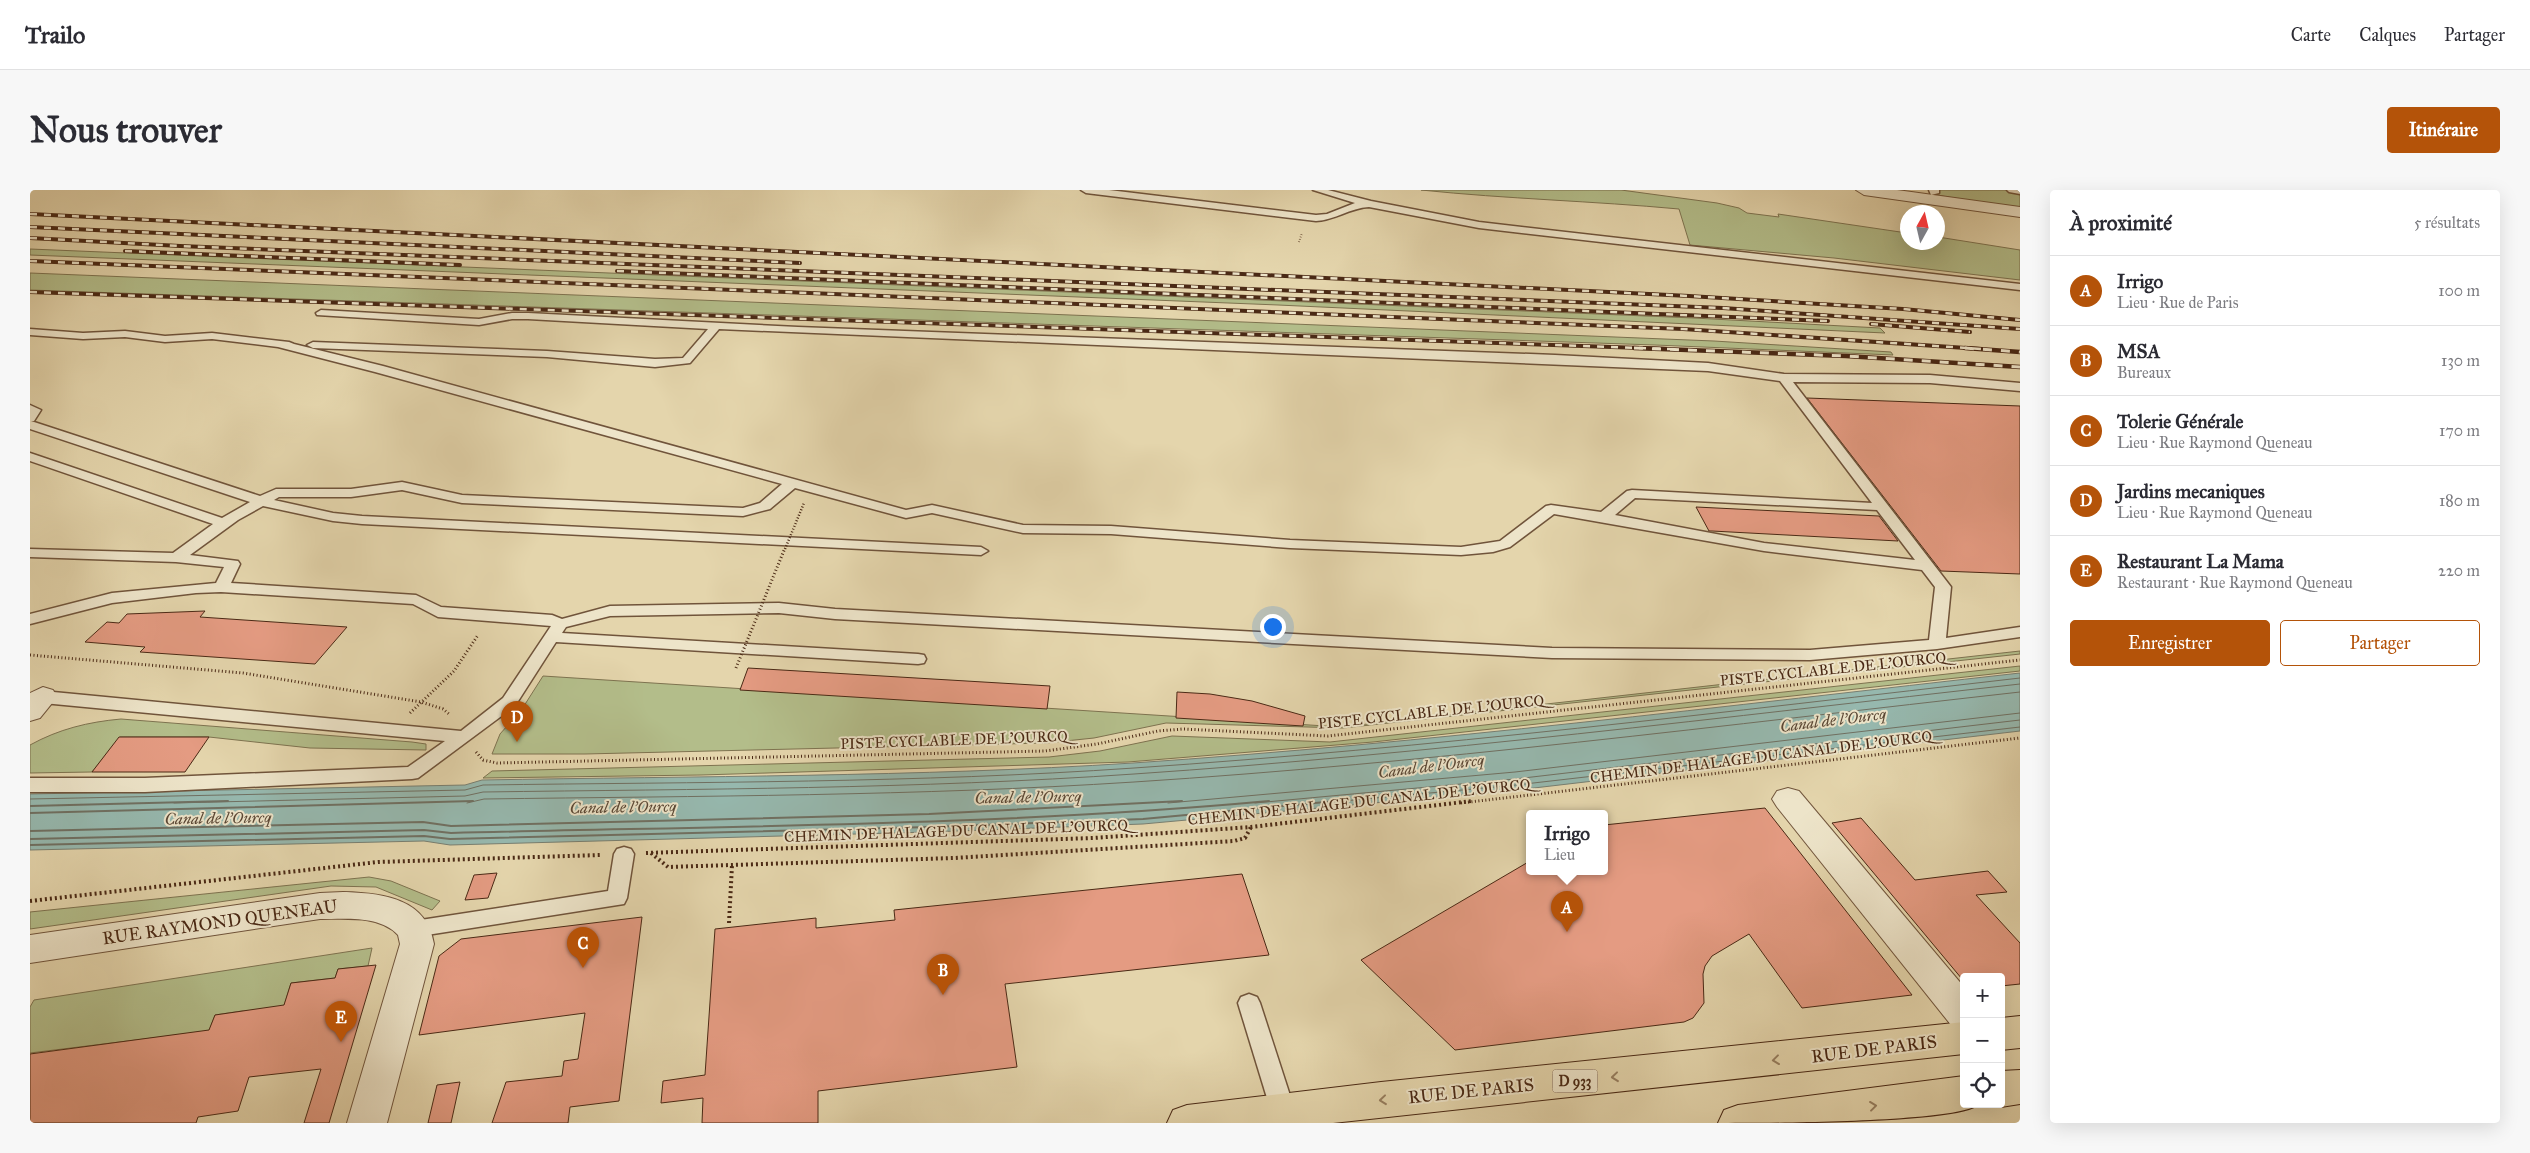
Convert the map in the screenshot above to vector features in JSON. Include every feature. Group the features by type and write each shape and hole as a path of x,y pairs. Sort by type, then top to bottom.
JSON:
{"main road":[{"path":"2005,1034 2020,1032"},
{"name":"RUE DE PARIS","path":"1187,1123 1960,1038"},
{"path":"2005,1089 2020,1087"},
{"path":"1738,1123 1960,1095"}],"street":[{"path":"1864,190 2020,212"},
{"path":"1788,799 1960,1009"},
{"name":"RUE RAYMOND QUENEAU","path":"30,949 320,906 358,905 386,912 402,919 414,929"},
{"path":"367,1123 417,944 414,929"}],"lane":[{"path":"1086,190 1316,218 1331,218 1352,205 1370,204"},
{"path":"1318,190 1370,204 1479,224 1564,236 2020,287"},
{"path":"2012,190 2020,191"},
{"path":"321,314 479,322 512,316 528,316 716,326 1555,358 1708,368 1784,378 1930,379 1967,384 2020,387"},
{"path":"30,332 82,336 125,334 165,339 212,336 280,344 547,354 655,363 686,361 716,326"},
{"path":"280,344 379,369 906,514 932,509 1023,529 1103,529 1290,544 1461,551 1493,548 1505,544 1551,509 1764,547 1926,566"},
{"path":"1784,378 1943,587 1944,592 1937,644"},
{"path":"30,408 35,410 30,418"},
{"path":"30,425 261,501 362,520 981,551"},
{"path":"30,457 223,523"},
{"path":"176,558 223,523 276,493 351,493 402,486 462,499 743,512 765,506 793,482"},
{"path":"1604,517 1632,494 1873,506"},
{"path":"30,553 176,558 232,564 221,587"},
{"path":"30,619 112,598 196,588 221,587 416,600 438,612 552,620 556,631"},
{"path":"30,785 145,785 412,773 464,737 509,702 556,631 610,611 779,608 835,614 1552,654 1810,655 1937,644 2020,632"},
{"path":"556,631 918,659"},
{"path":"34,701 464,737"},
{"path":"414,929 617,898 624,854"},
{"path":"1249,1003 1283,1111"}],"path":[{"path":"736,668 804,503"},
{"path":"414,709 454,671 469,649"},
{"name":"PISTE CYCLABLE DE L'OURCQ","path":"30,655 242,673 421,702 443,709 453,718 464,737 480,757 497,763 1045,751 1097,744 1158,731 1183,729 1328,736 2020,660"},
{"name":"CHEMIN DE HALAGE DU CANAL DE L'OURCQ","path":"30,901 378,862 1073,839 1251,826 2020,738"},
{"path":"651,852 668,867 954,858 1234,841 1245,838 1251,826"},
{"path":"729,924 732,865"}],"green space":[{"path":"1421,190 1621,190 1717,203 1739,208 1747,213 1779,217 1778,214 1900,232 1900,250 1945,250 1945,238 2020,250 2020,280 1834,258 1690,245 1679,209"},
{"path":"1930,190 2020,190 2020,209 1930,194"},
{"path":"30,249 1694,318 1880,328 1885,333 1278,305 30,255"},
{"path":"30,273 1714,341 1891,352 1893,355 1655,345 30,290"},
{"path":"2020,651 2020,654 1343,728 1166,723 1094,738 1046,743 585,754 492,754 500,734 522,709 543,676 1341,727"},
{"path":"2020,666 2020,671 1373,742 1128,762 701,775 483,778 492,771 1049,757 1100,751 1172,736 1330,742"},
{"path":"121,719 412,742 426,744 426,750 310,748 209,737 120,737 92,772 30,773 30,745 74,727"},
{"path":"369,877 391,881 440,901 432,910 376,887 331,886 30,929 30,912"},
{"path":"372,948 368,966 338,969 335,978 291,983 283,1009 242,1011 215,1015 209,1031 30,1053 30,1007 34,1000"}],"water":[{"name":"Canal de l'Ourcq","path":"2020,673 2020,731 1517,790 1143,824 930,832 450,845 424,841 30,850 30,794 465,785 482,780 807,775 1052,768 1244,755 1355,745 1688,711"}],"building":[{"path":"1807,398 2020,406 2020,574 1941,571"},
{"path":"1696,507 1879,516 1898,541 1709,531"},
{"path":"205,611 200,617 347,627 315,664 140,652 145,647 85,642 107,622 119,623 127,614"},
{"path":"748,668 1050,686 1047,709 740,690"},
{"path":"1177,692 1210,694 1252,701 1305,716 1303,726 1176,718"},
{"path":"119,737 209,737 185,772 92,772"},
{"path":"1765,808 1912,995 1802,1008 1749,934 1712,956 1705,966 1703,974 1704,1003 1693,1018 1684,1022 1455,1050 1361,960 1526,863 1526,875 1608,875 1608,825"},
{"path":"1861,818 1915,880 1988,871 2007,892 1976,895 2020,943 2020,984 2005,986 2005,973 1960,973 1960,977 1832,823"},
{"path":"497,873 488,898 465,900 474,875"},
{"path":"1242,874 1269,955 1005,984 1017,1067 818,1091 818,1123 702,1123 703,1098 661,1103 663,1081 705,1075 715,929 816,918 816,928 895,920 894,910"},
{"path":"642,917 619,1101 570,1107 568,1123 492,1123 506,1082 562,1076 564,1061 578,1059 585,1013 419,1035 439,956 461,939"},
{"path":"376,965 329,1123 304,1123 321,1069 249,1077 238,1111 198,1117 196,1123 30,1123 30,1054 209,1030 215,1015 284,1005 291,983 335,978 338,969"},
{"path":"460,1082 451,1123 428,1123 437,1085"}],"railway":[{"path":"30,214 1689,296 1903,309 2020,320"},
{"path":"30,227 800,263"},
{"path":"30,238 180,246 1723,308 2020,329"},
{"path":"125,251 460,265"},
{"path":"30,261 1683,329 1981,349"},
{"path":"617,271 1828,321"},
{"path":"30,292 1670,349"},
{"path":"1871,324 1970,332"},
{"path":"1634,348 1846,356 2020,367"},
{"path":"1965,348 2020,352"}],"place":[{"name":"Jardins mecaniques","path":"517,742"},
{"name":"Irrigo","path":"1567,932"},
{"name":"Tolerie Générale","path":"583,968"},
{"name":"MSA","path":"943,995"},
{"name":"Restaurant La Mama","path":"341,1042"}]}
